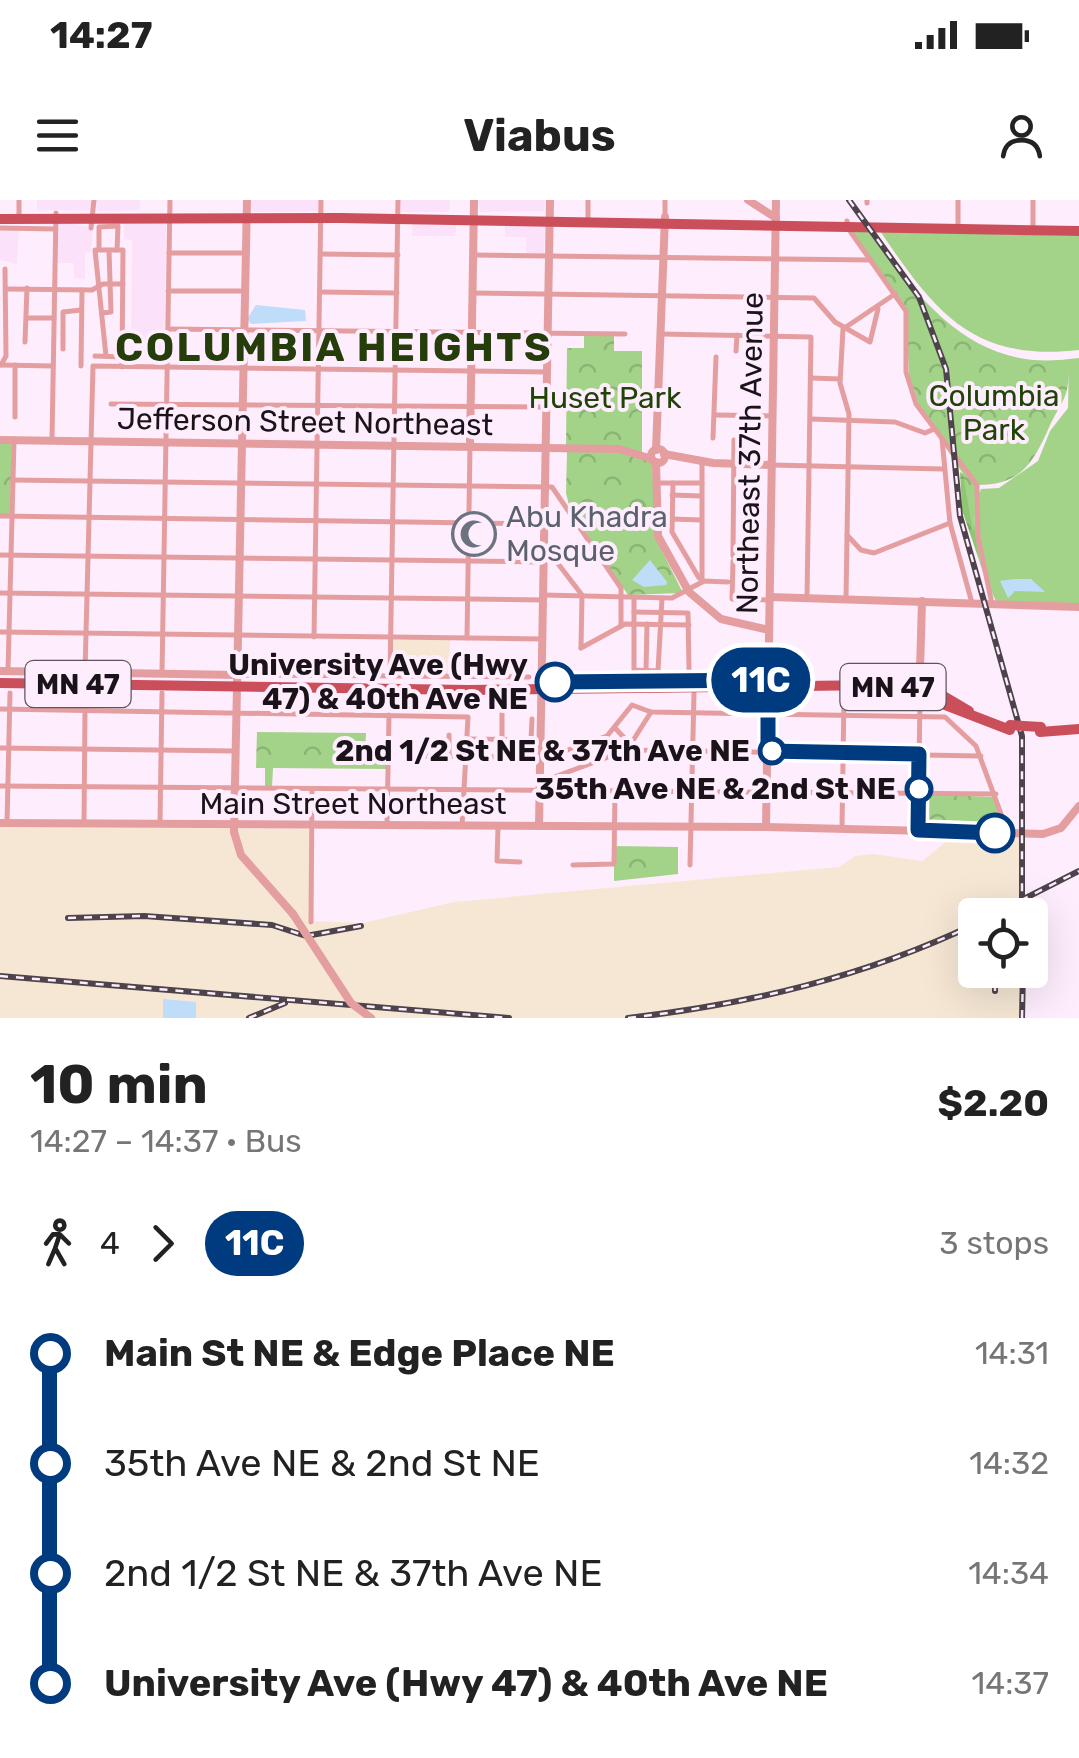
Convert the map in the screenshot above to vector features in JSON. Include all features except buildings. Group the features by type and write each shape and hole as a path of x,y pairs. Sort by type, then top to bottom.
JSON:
{"main road":[{"path":"0,215 19,210 56,220 92,221 170,210 247,210 321,216 731,220 1079,229"},
{"path":"664,220 715,222 749,217 776,221"},
{"path":"958,226 1079,229"},
{"path":"874,679 914,680 920,670"},
{"path":"920,670 925,686 969,711"},
{"name":"MN 47","path":"2,675 541,685 874,679 912,686 1010,727"},
{"name":"MN 47","path":"768,683 899,688 1010,727 1040,730 1079,726"}],"street":[{"path":"92,221 94,200"},
{"path":"314,637 322,200"},
{"path":"390,676 398,200"},
{"path":"466,638 474,200"},
{"path":"536,740 541,685 550,200"},
{"path":"588,200 588,219"},
{"path":"665,200 658,536 689,592 721,619 770,630"},
{"path":"748,200 776,221"},
{"name":"Northeast 37th Avenue","path":"766,827 776,200"},
{"path":"958,200 958,226"},
{"path":"1033,226 1034,200"},
{"path":"162,674 170,210"},
{"path":"247,210 236,827 247,862 293,914 352,1002 371,1018"},
{"path":"0,228 56,220 52,440"},
{"path":"847,223 908,316 909,385 934,429 977,485 978,537 992,604"},
{"path":"106,356 98,287 99,226 118,226 123,284 122,367"},
{"path":"97,250 120,250"},
{"path":"102,313 111,312 109,250"},
{"path":"169,252 246,253"},
{"path":"321,254 398,255"},
{"path":"473,256 871,260"},
{"path":"0,365 6,356 5,269"},
{"path":"8,289 82,290 123,284"},
{"path":"26,342 27,288"},
{"path":"81,366 82,290"},
{"path":"168,291 245,291"},
{"path":"320,292 397,293"},
{"path":"844,326 878,309 896,293"},
{"path":"471,294 814,298 835,322 870,342 878,309"},
{"path":"63,349 64,312 81,310"},
{"path":"26,318 54,318"},
{"path":"844,326 840,379 848,420 846,599"},
{"path":"168,329 625,334"},
{"path":"661,334 811,337 807,598"},
{"path":"736,335 736,352"},
{"path":"95,356 122,357"},
{"path":"713,438 716,357"},
{"path":"0,365 53,366"},
{"path":"14,417 15,365"},
{"path":"85,672 92,367 546,372"},
{"path":"811,378 840,379"},
{"path":"110,404 545,407"},
{"path":"715,414 773,416"},
{"path":"811,419 895,422 925,433 934,429"},
{"path":"942,438 950,523 972,603"},
{"name":"Jefferson Street Northeast","path":"0,440 90,442"},
{"path":"14,440 9,632 2,675 85,672 237,681 529,676"},
{"name":"Jefferson Street Northeast","path":"14,440 619,449 639,455 772,465"},
{"path":"734,440 732,599 1079,607"},
{"path":"701,581 702,460"},
{"path":"772,465 943,470"},
{"path":"12,480 552,487 622,588 621,626"},
{"path":"658,481 702,484"},
{"path":"672,483 674,536 701,581"},
{"path":"672,495 702,496"},
{"path":"0,516 543,524"},
{"path":"672,519 701,520"},
{"path":"846,535 861,550 874,553 950,523"},
{"path":"543,544 582,595 581,648 621,626 689,625"},
{"path":"0,555 543,562"},
{"path":"0,593 662,598 689,592 701,581 728,582"},
{"path":"634,597 634,670 646,671 660,668 662,598"},
{"path":"920,670 922,601"},
{"path":"634,612 688,613 689,669"},
{"path":"646,671 648,624"},
{"path":"0,632 542,639"},
{"path":"4,823 10,693"},
{"path":"160,825 162,693"},
{"path":"690,865 694,694"},
{"path":"842,828 844,696"},
{"path":"918,830 920,700"},
{"path":"540,760 588,744 615,728 632,705 651,712 945,717 969,736 981,756 1008,833"},
{"path":"0,709 468,717 462,826"},
{"path":"84,824 85,710"},
{"path":"631,748 651,712"},
{"path":"502,714 502,740"},
{"path":"388,827 389,715"},
{"path":"532,719 540,760 539,826"},
{"path":"615,728 631,748"},
{"path":"448,735 449,757"},
{"path":"468,739 536,740"},
{"path":"0,748 236,751"},
{"path":"540,786 631,748 981,756"},
{"path":"410,756 518,757"},
{"path":"4,786 540,786 996,794"},
{"path":"311,922 312,788"},
{"path":"574,864 614,864 615,789"},
{"name":"Main Street Northeast","path":"4,823 766,827 1008,833 1054,832 1079,806"},
{"path":"498,826 497,861 520,862"}],"shaded area":[{"path":"37,200 92,200 92,210 37,210"},
{"path":"96,200 140,200 140,210 98,211"},
{"path":"249,200 320,200 320,211 253,212"},
{"path":"400,200 450,200 449,212 401,212"},
{"path":"478,200 545,200 544,211 480,212"},
{"path":"166,220 164,356 131,355 132,240 124,239 124,222"},
{"path":"413,221 457,221 455,236 412,236"},
{"path":"59,222 93,227 91,252 85,253 85,279 74,278 74,263 57,263"},
{"path":"505,223 545,223 544,255 526,255 526,237 505,237"},
{"path":"0,229 19,229 17,264 0,260"},
{"path":"392,640 450,640 449,676 392,675"},
{"path":"0,826 309,829 312,921 363,923 454,902 839,867 855,856 873,854 922,861 957,833 1024,835 1022,898 958,898 958,988 1021,988 1020,1018 0,1018"}],"green space":[{"name":"Columbia Park","path":"865,227 926,303 974,341 1002,354 1034,360 1069,359 1064,398 1029,463 1014,477 978,485 973,533 963,474 920,408 909,375 906,307 851,230"},
{"path":"880,231 1079,236 1079,350 1042,352 1011,348 960,325 919,285"},
{"name":"Huset Park","path":"614,335 614,351 642,351 642,454 566,445 567,348 584,348 584,336"},
{"path":"1079,358 1079,604 996,601 984,574 974,532 981,489 999,488 1038,461 1050,431 1068,408 1069,359"},
{"path":"0,440 12,440 10,515 0,515"},
{"name":"Huset Park","path":"567,451 627,453 652,460 656,539 683,593 628,595 570,509 566,493"},
{"path":"960,472 967,477 979,560 962,510"},
{"path":"257,732 366,733 365,754 387,754 387,769 273,768 272,787 265,787 265,768 256,768"},
{"path":"920,794 994,797 1006,831 920,828"},
{"path":"614,846 678,847 678,874 614,881"}],"water":[{"path":"256,305 305,310 306,321 251,324 247,319"},
{"path":"650,560 666,585 644,587 632,580"},
{"path":"1031,579 1045,592 1015,591 1008,598 1000,581"},
{"path":"163,999 196,1002 196,1018 163,1018"}],"railway":[{"path":"849,200 919,297 946,369 960,516 1022,736 1022,898"},
{"path":"1026,898 1079,871"},
{"path":"68,918 144,916 272,925 306,936 361,926"},
{"path":"628,1018 718,1005 806,986 891,959 958,932"},
{"path":"0,976 509,1018"},
{"path":"1022,1018 1023,988"},
{"path":"249,1018 285,1003"}],"bus line":[{"name":"11C","path":"555,682 768,680 768,751 919,754 918,830 995,833"}],"place":[{"name":"Abu Khadra Mosque","path":"474,534"},
{"name":"University Ave (Hwy 47) & 40th Ave NE","path":"555,682"},
{"name":"2nd 1/2 St NE & 37th Ave NE","path":"772,751"},
{"name":"35th Ave NE & 2nd St NE","path":"919,789"}],"district":[{"name":"COLUMBIA HEIGHTS","path":"334,347"}]}
